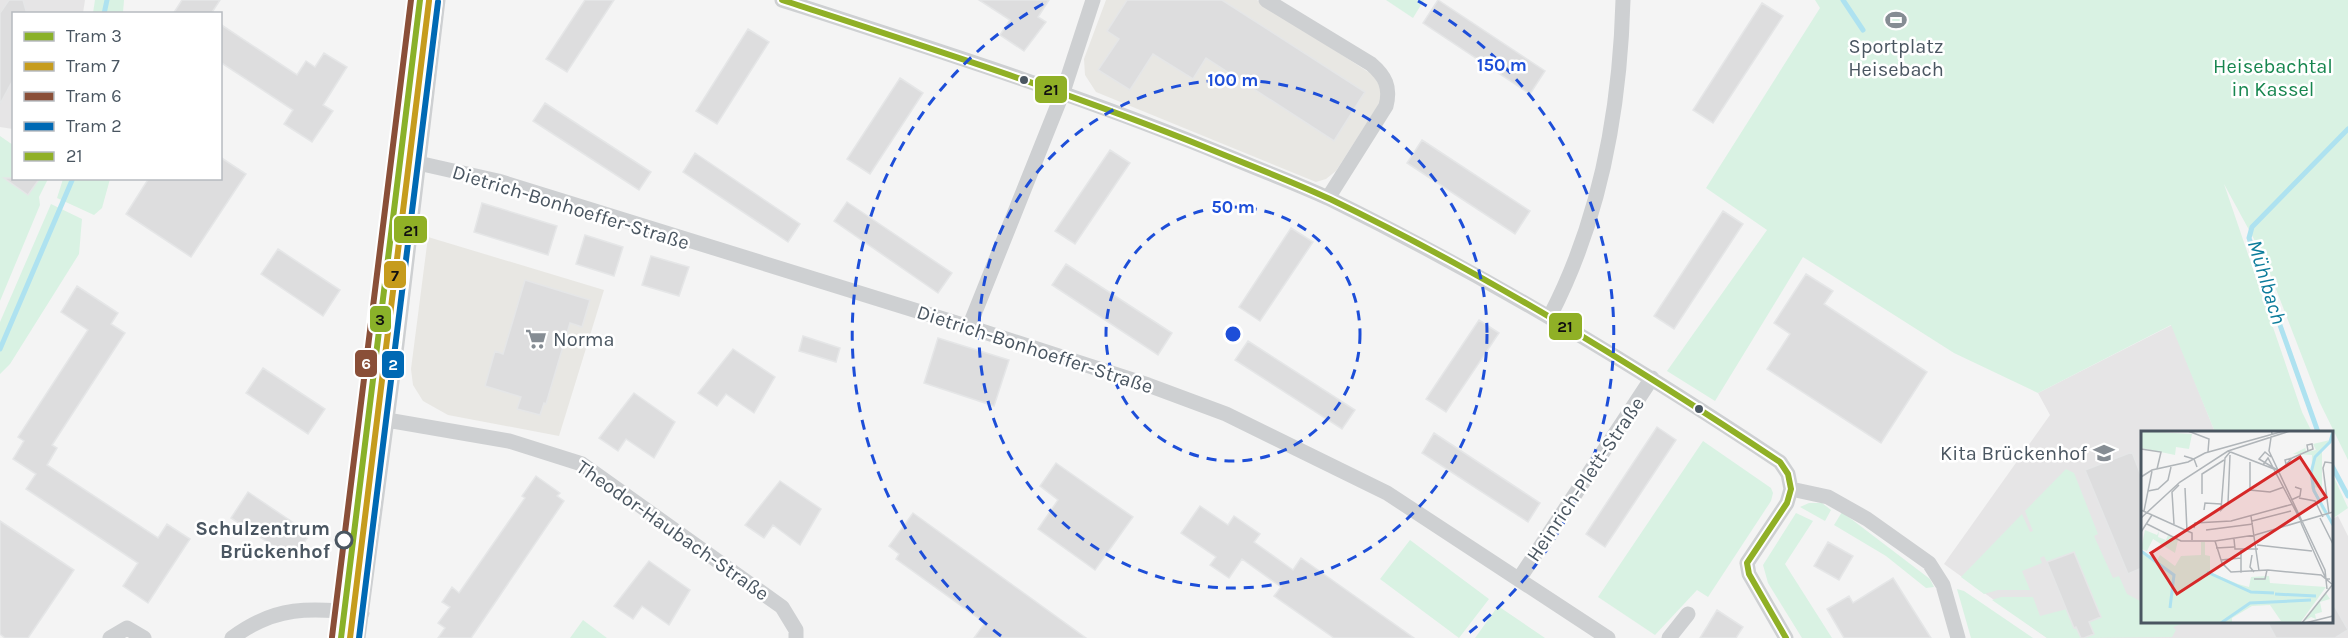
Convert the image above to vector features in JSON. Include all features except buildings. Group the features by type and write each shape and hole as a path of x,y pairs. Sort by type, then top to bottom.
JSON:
{"street":[{"path":"358,638 438,0"},
{"name":"Heinrich-Plett-Straße","path":"782,0 1063,92 1174,134 1328,198 1550,316 1652,378 1780,462 1788,474 1791,489"},
{"path":"969,327 1063,92 1093,0"},
{"path":"1266,0 1371,64 1382,74 1387,84 1389,93 1386,106 1328,198"},
{"path":"1550,316 1588,230 1601,184 1611,135 1623,0"},
{"name":"Dietrich-Bonhoeffer-Straße","path":"418,163 498,181 969,327 1148,385 1226,414 1387,494 1608,638"},
{"name":"Heinrich-Plett-Straße","path":"1518,579 1652,378"},
{"name":"Theodor-Haubach-Straße","path":"387,420 509,441 582,464 782,607 796,630 796,638"},
{"path":"1786,638 1749,574 1747,563 1787,502 1791,489 1828,497 1867,519 1929,563 1943,585 1958,638"},
{"path":"232,638 274,614 302,608 362,613"},
{"path":"1669,638 1688,614"},
{"path":"110,638 127,628 144,638"}],"shaded area":[{"path":"0,0 85,0 83,12 12,12 12,129 0,127"},
{"path":"1106,0 1257,0 1373,75 1382,90 1380,102 1336,171 1326,179 1316,182 1096,92 1085,75 1084,59"},
{"path":"428,237 604,290 559,436 448,415 423,401 413,385 411,369"},
{"path":"2172,325 2215,431 2141,431 2141,623 2333,623 2333,518 2338,516 2348,536 2348,638 2047,638 1944,564 2050,415 2038,393"}],"green space":[{"path":"95,0 124,0 123,12 93,12"},
{"path":"1386,0 1424,0 1413,18"},
{"name":"Heisebachtal in Kassel","path":"1815,0 2348,0 2348,460 2320,403 2257,240 2255,241 2224,184 2302,412 2312,431 2215,431 2171,325 2038,393 1954,353 1803,257 1715,401 1667,371 1767,230 1706,188 1820,8"},
{"path":"0,136 12,144 12,180 48,180 39,197 40,205 0,301"},
{"path":"63,180 110,180 102,208 94,215 57,198"},
{"path":"51,204 82,219 79,254 10,364 0,374 0,322"},
{"path":"1703,441 1771,488 1773,493 1771,501 1708,597 1697,590 1655,635 1598,597"},
{"path":"2066,469 2074,473 2098,534 2094,536 2113,578 2119,576 2127,594 2141,601 2141,623 2181,624 2173,627 2176,630 2172,637 2083,638 2089,622 2101,617 2074,552 2047,562 2044,556 2040,558 2042,563 2022,571 2030,590 1998,590 1984,594 1961,577 2022,514 2030,532 2033,531 2025,511"},
{"path":"2333,475 2348,508 2333,518"},
{"path":"1809,503 1822,503 1831,510 1825,521 1800,507"},
{"path":"1842,512 1930,579 1934,587 1926,588 1886,556 1834,525"},
{"path":"1796,513 1813,521 1785,564 1832,638 1802,638 1768,583 1763,565"},
{"path":"1410,540 1489,599 1459,638 1380,579"},
{"path":"1957,589 1964,591 2033,638 1971,638"},
{"path":"2001,597 2033,597 2040,616 2067,609 2081,638 2047,638 1992,600"},
{"path":"1498,606 1545,638 1475,638"},
{"path":"583,620 607,638 570,638"}],"waterway":[{"path":"104,12 107,0"},
{"path":"1843,0 1863,30"},
{"name":"Mühlbach","path":"2318,431 2249,238 2252,227 2348,129"},
{"path":"0,349 72,180"},
{"name":"Mühlbach","path":"2333,468 2348,496"}],"tram line":[{"name":"6","path":"332,637 411,0"},
{"name":"3","path":"341,638 420,0"},
{"name":"7","path":"350,638 429,1"},
{"name":"2","path":"359,638 438,2"},
{"path":"333,630 333,638"}],"transit line":[{"name":"21","path":"358,638 397,344 438,0"},
{"name":"21","path":"782,0 1106,109 1330,199 1446,258 1615,356 1780,462 1788,474 1791,489"},
{"name":"21","path":"1786,638 1749,574 1747,563 1787,503 1791,489"}],"place":[{"name":"Sportplatz Heisebach","path":"1896,20"},
{"name":"Norma","path":"536,339"},
{"name":"Kita Brückenhof","path":"2104,453"},
{"name":"Schulzentrum Brückenhof","path":"344,540"}]}
